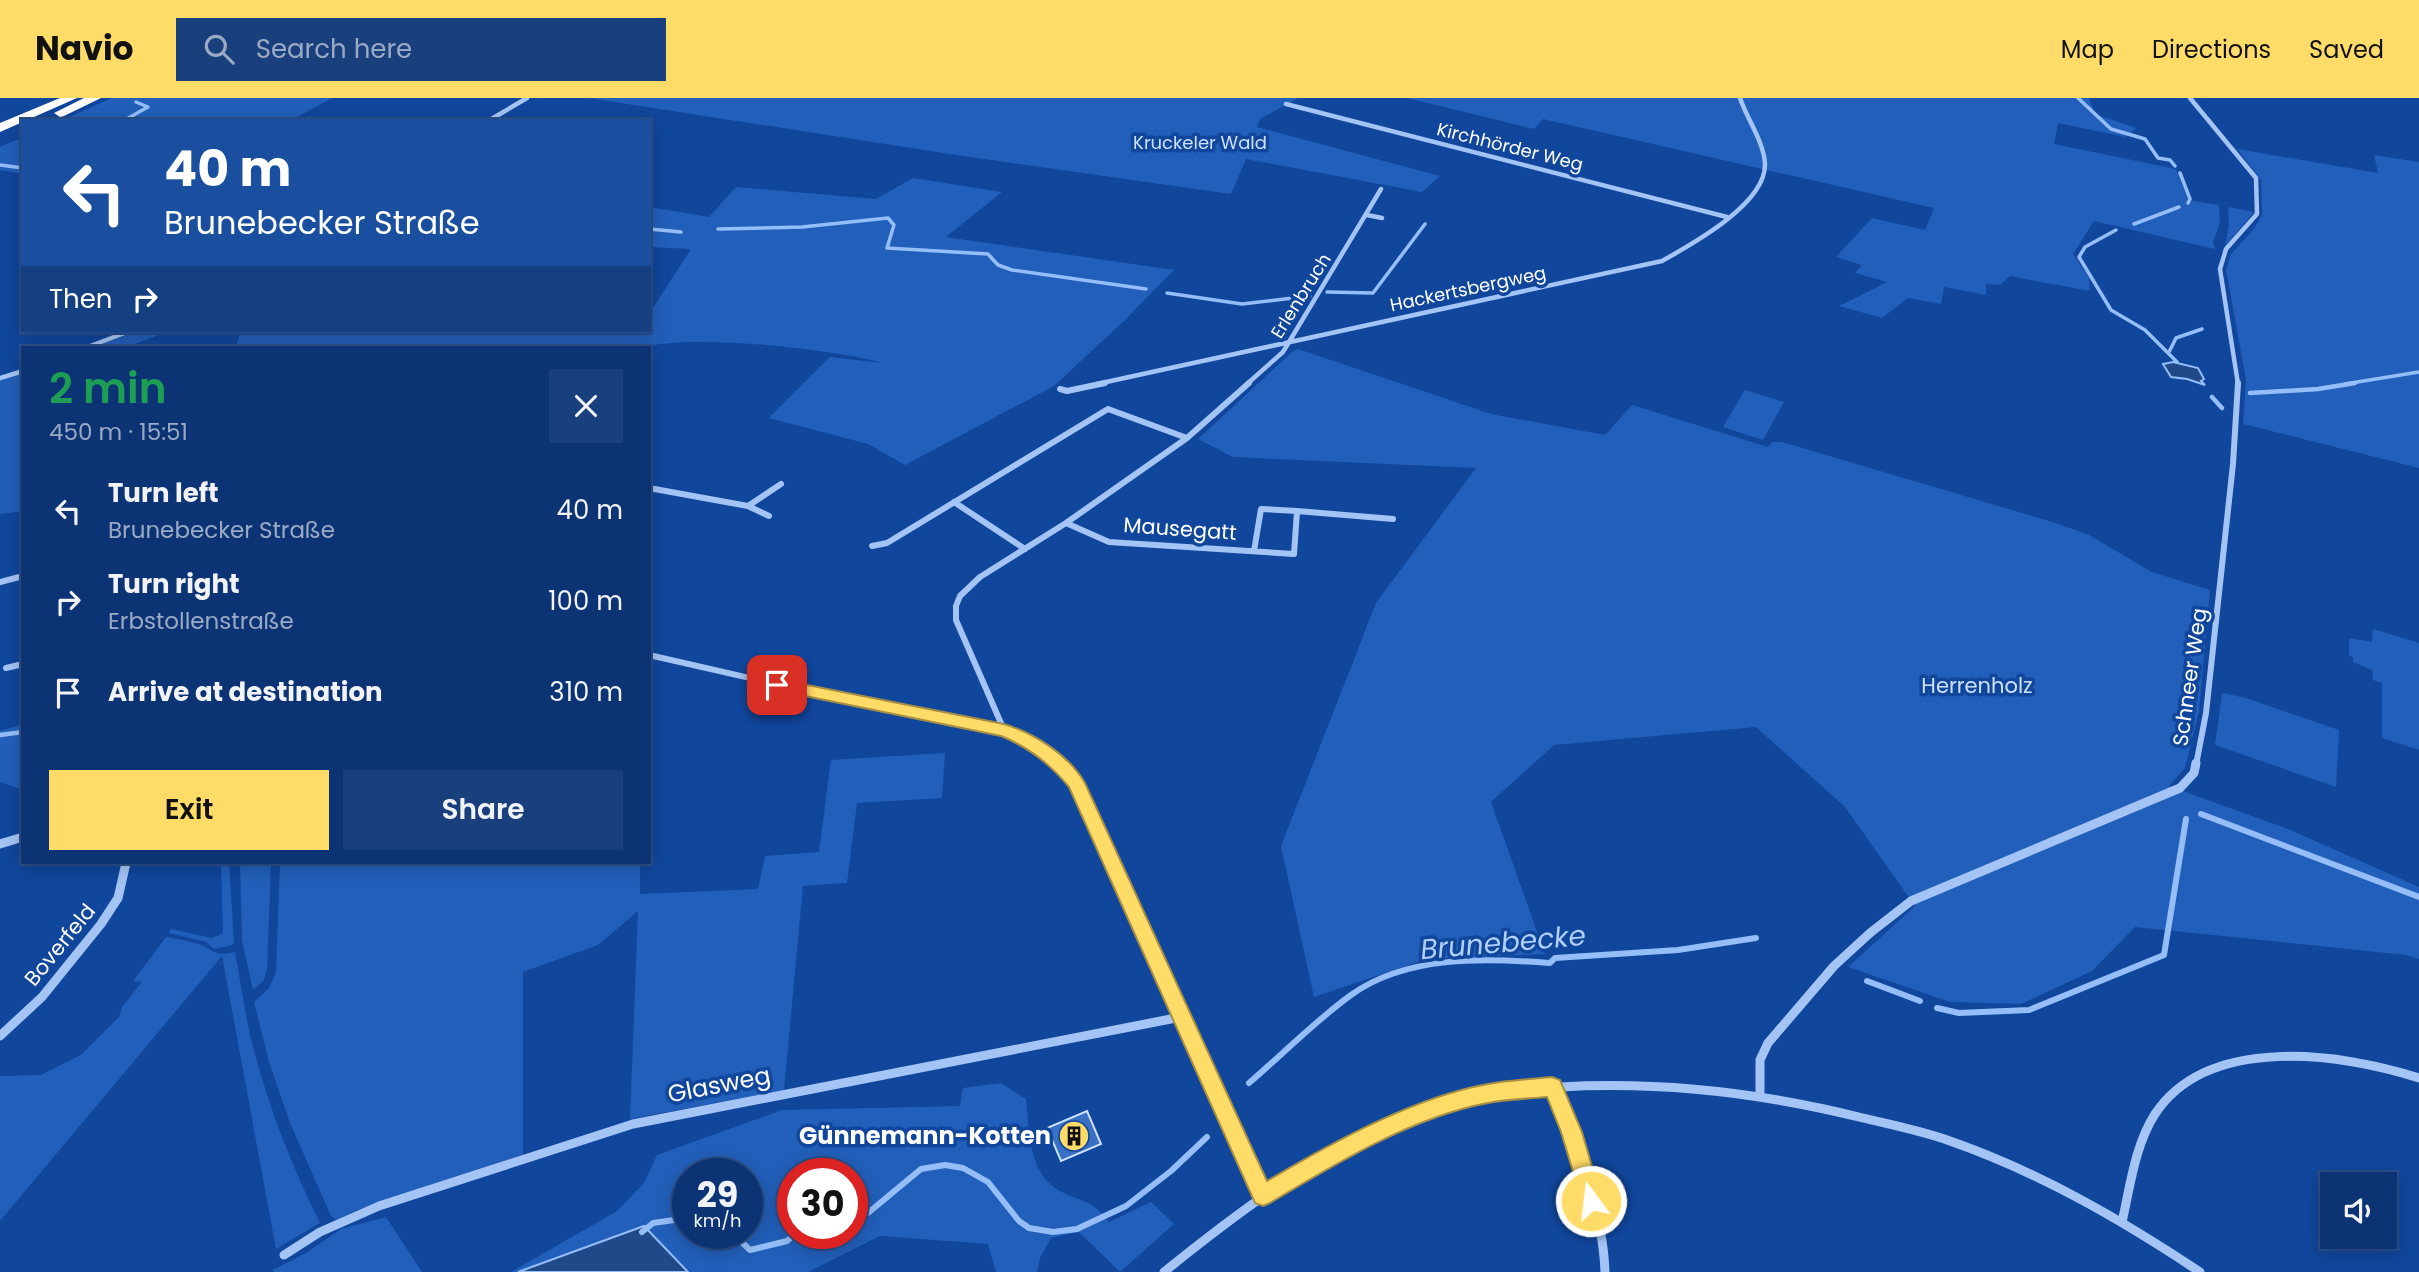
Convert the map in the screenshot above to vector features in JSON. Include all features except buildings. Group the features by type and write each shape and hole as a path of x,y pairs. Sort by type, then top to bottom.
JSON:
{"highway":[{"path":"21,119 71,98"},
{"path":"47,119 95,98"},
{"path":"0,128 21,119"},
{"path":"0,138 21,130"}],"street":[{"path":"491,119 527,98"},
{"name":"Hackertsbergweg","path":"1064,390 1649,265 1680,251 1727,217 1763,181 1765,164 1740,98"},
{"name":"Schneer Weg","path":"1760,1095 1760,1060 1768,1044 1842,957 1872,928 1911,901 2180,788 2194,772 2208,693 2238,392 2220,269 2221,258 2225,249 2258,214 2256,178 2190,98"},
{"name":"Kirchhörder Weg","path":"1286,104 1727,217"},
{"name":"Erlenbruch","path":"1004,730 956,620 956,606 970,586 1187,438 1289,344 1381,190"},
{"path":"1367,215 1382,218"},
{"path":"90,346 125,333"},
{"path":"0,378 21,372"},
{"path":"872,546 887,543 1108,409 1187,438"},
{"path":"748,506 781,484"},
{"path":"651,488 748,506 769,516"},
{"path":"954,502 1025,549"},
{"name":"Mausegatt","path":"1254,551 1261,509 1393,519"},
{"name":"Mausegatt","path":"1066,523 1109,542 1294,554 1297,511"},
{"path":"0,582 21,577"},
{"path":"651,655 833,697 1004,730 1043,751 1062,766 1076,783 1263,1196"},
{"path":"6,668 21,664"},
{"path":"0,844 21,838"},
{"name":"Boverfeld","path":"0,1036 42,997 101,924 118,898 126,864"},
{"name":"Glasweg","path":"284,1255 320,1232 379,1206 634,1124 1181,1017"},
{"path":"2122,1222 2143,1140 2156,1112 2184,1084 2226,1063 2277,1056 2341,1058 2419,1078"},
{"path":"1164,1272 1263,1196 1333,1153 1427,1111 1487,1093 1640,1083 1706,1087 1760,1095 1844,1113 1959,1144 2122,1222 2200,1272"},
{"path":"1552,1087 1572,1132 1585,1177 1605,1252 1605,1272"}],"green space":[{"path":"112,98 332,98 294,119 65,119"},
{"name":"Kruckeler Wald","path":"589,98 1298,98 1260,119 1257,127 1440,176 1422,192 1246,159 1231,194"},
{"path":"1407,98 2089,98 2095,114 2136,128 2126,137 2058,123 2054,144 2176,169 2188,200 2219,205 2220,223 2213,242 2215,249 2094,221 2073,254 2089,278 2090,291 2010,276 2000,285 1986,284 1986,295 1944,287 1941,304 1908,298 1882,318 1839,306 1887,282 1855,273 1862,265 1836,257 1872,218 1925,230 1934,208 1543,119 1534,129"},
{"path":"21,138 21,174 0,170 0,147"},
{"path":"2237,149 2378,173 2374,155 2419,162 2419,468 2243,424 2246,380 2226,270 2231,254 2254,229 2262,215 2261,180"},
{"path":"913,178 1002,192 946,237 1174,270 1054,386 905,465 868,444 769,418 830,357 883,363 860,358 797,348 725,342 651,346 236,346 240,333 651,333 651,311 691,249 651,247 651,207 709,217 736,187 876,199"},
{"path":"2228,207 2254,212 2225,246 2229,225"},
{"path":"132,333 163,333 131,346 97,346"},
{"name":"Herrenholz","path":"1298,349 1491,414 1605,435 1632,405 1768,447 1772,442 1782,442 2056,523 2089,535 2152,572 2210,590 2199,711 2185,768 2169,786 2288,829 2419,887 2419,959 2406,955 2135,927 2092,971 2021,1004 1950,1002 1848,967 1915,906 1845,807 1756,727 1554,745 1491,802 1545,954 1427,959 1314,997 1281,846 1376,603 1476,468 1233,457 1198,439"},
{"path":"21,374 21,511 0,514 0,380"},
{"path":"1745,390 1784,402 1763,440 1723,427"},
{"path":"2373,629 2419,643 2419,750 2382,738 2382,683 2373,680 2372,670 2353,662 2353,657 2349,656 2349,638 2372,642"},
{"path":"2222,693 2246,698 2339,730 2336,787 2215,745"},
{"path":"21,725 21,789 0,782 0,731"},
{"path":"945,753 942,798 857,803 847,883 803,886 784,1090 630,1119 638,911 598,945 523,972 523,1155 360,1209 337,1220 331,1216 290,1123 269,1062 254,1002 269,988 276,973 280,864 640,864 640,894 758,889 765,856 819,852 831,760"},
{"path":"221,864 229,864 234,942 232,945 214,949 206,942 169,933 171,929 212,938 223,933"},
{"path":"240,864 271,864 267,970 264,980 253,990 242,940"},
{"path":"166,937 199,944 218,954 235,952 259,1070 291,1159 320,1223 276,1249 222,956 0,1221 0,1076 41,1075 81,1055 119,1017 122,1007 142,982 133,981"},
{"path":"1001,1083 1026,1099 1032,1150 1041,1173 1049,1183 1060,1191 1090,1204 1109,1222 1151,1202 1174,1224 1120,1272 1079,1232 1051,1238 1040,1258 1037,1272 996,1272 988,1244 880,1236 868,1242 868,1158 777,1158 777,1249 854,1249 808,1272 511,1272 617,1211 644,1183 657,1155 782,1110 960,1106 963,1088"},
{"path":"386,1217 422,1272 273,1270 306,1253 341,1229"}],"shaded area":[{"path":"2173,362 2198,368 2204,379 2201,381 2205,385 2171,377 2163,364"},
{"path":"644,1226 688,1272 518,1272"}],"waterway":[{"name":"Brunebecke","path":"2078,98 2111,129 2145,139 2158,158 2170,160 2175,166"},
{"path":"127,119 148,107 136,102"},
{"path":"0,165 21,168"},
{"name":"Brunebecke","path":"2180,173 2190,199 2188,203"},
{"name":"Brunebecke","path":"2134,224 2179,207"},
{"path":"718,229 802,227 888,218 894,225 887,248 988,254 998,265 1012,270 1146,289"},
{"path":"1327,292 1373,293 1425,224"},
{"path":"651,229 681,232"},
{"name":"Brunebecke","path":"2116,230 2085,247 2079,257 2111,310 2145,330 2177,362"},
{"path":"1167,293 1242,304 1310,296"},
{"path":"2169,352 2176,338 2202,329"},
{"path":"2345,384 2419,372"},
{"path":"2250,393 2318,389 2355,383"},
{"name":"Brunebecke","path":"2212,397 2222,408"},
{"path":"0,735 21,732"},
{"path":"2201,814 2419,897"},
{"name":"Brunebecke","path":"1937,1008 1959,1013 2029,1010 2164,955 2186,819"},
{"name":"Brunebecke","path":"1249,1083 1351,995 1396,972 1473,960 1550,963 1555,958 1678,950 1756,938"},
{"name":"Brunebecke","path":"1867,981 1920,1001"},
{"name":"Brunebecke","path":"868,1213 921,1169 945,1165 963,1168 988,1182 1019,1221 1029,1228 1053,1232 1077,1229 1126,1206 1171,1171 1207,1137"},
{"name":"Brunebecke","path":"642,1232 653,1223 672,1220"},
{"name":"Brunebecke","path":"763,1247 777,1243"},
{"name":"Brunebecke","path":"749,1249 754,1249"}],"place":[{"name":"Günnemann-Kotten","path":"1074,1136"}],"route":[{"path":"777,685 1004,730 1024,738 1062,766 1076,783 1263,1196 1333,1153 1427,1111 1487,1093 1552,1087 1572,1132 1591,1201"}]}
